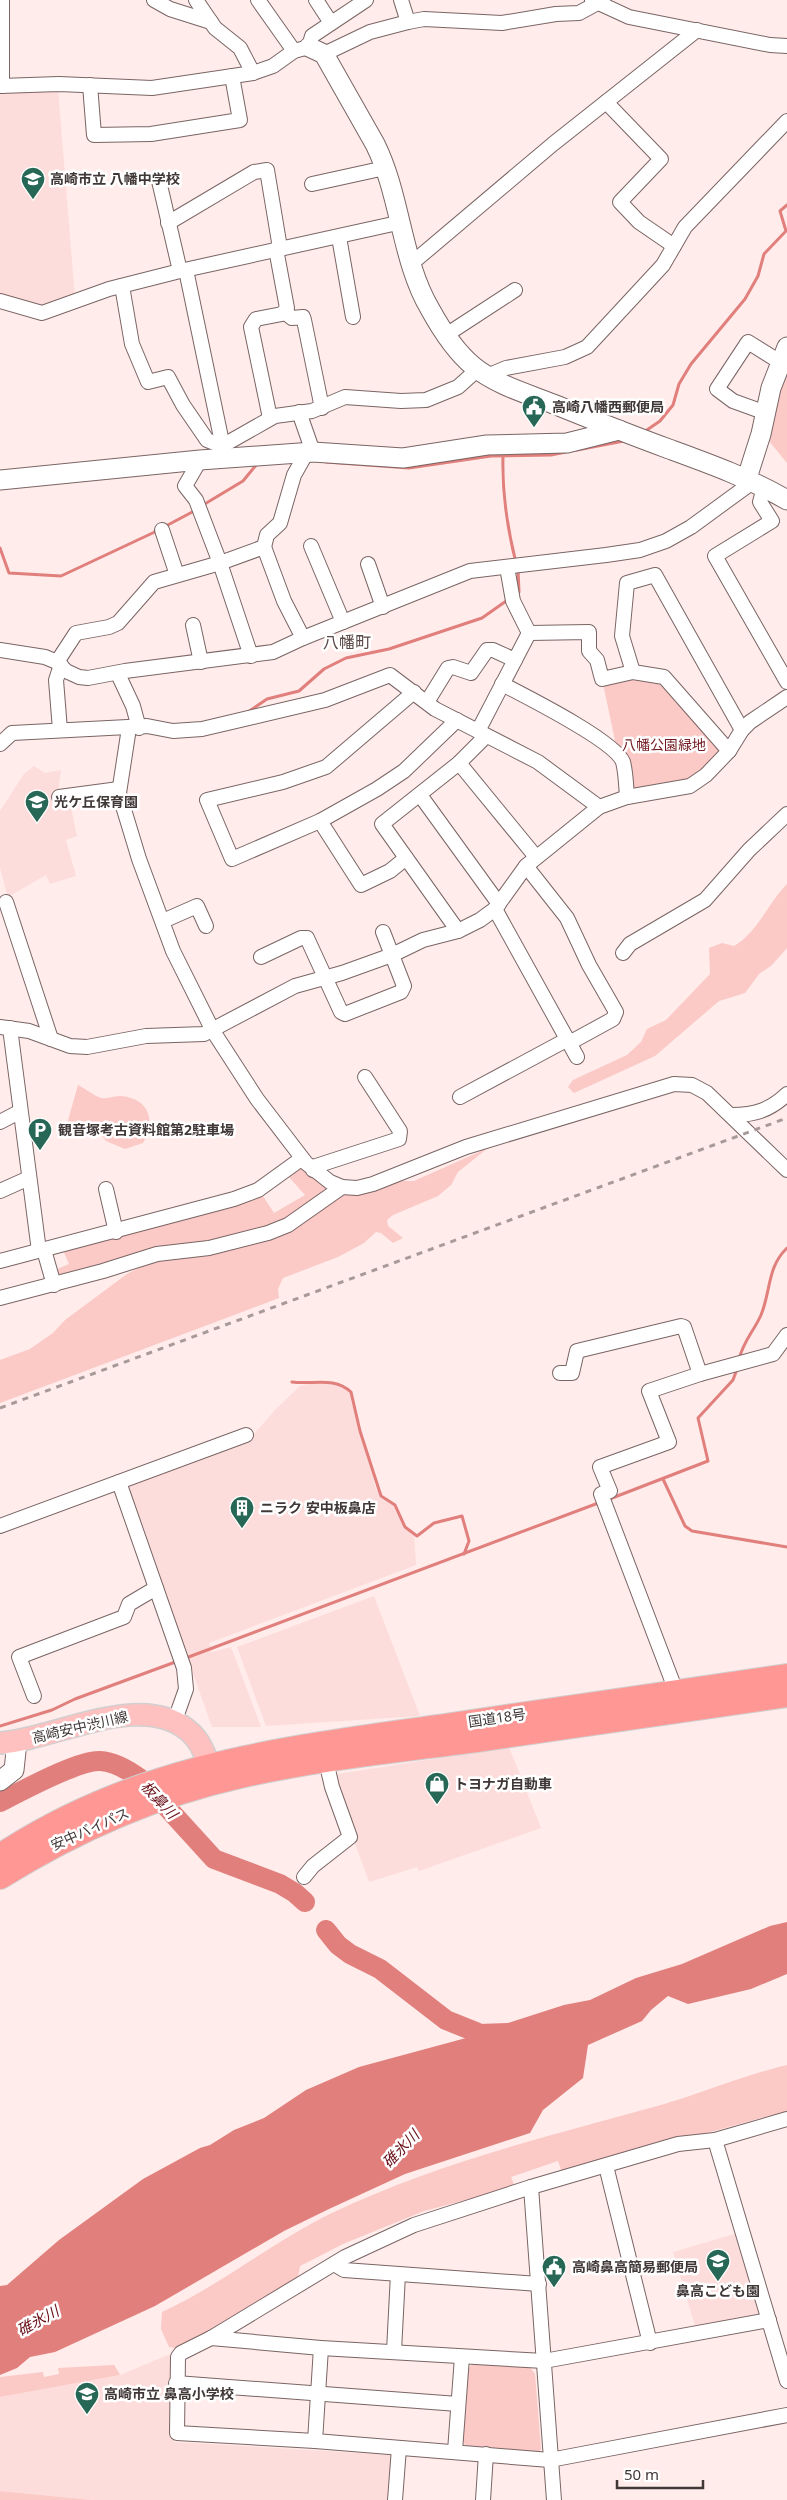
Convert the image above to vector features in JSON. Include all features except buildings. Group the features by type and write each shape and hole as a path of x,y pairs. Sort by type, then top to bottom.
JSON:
{"highway":[{"name":"国道18号","path":"211,1774 239,1776 680,1701 787,1676"},
{"name":"国道18号","path":"211,1774 285,1749 680,1701 787,1695"},
{"name":"安中バイパス","path":"0,1856 43,1829 90,1806 150,1793 211,1774"},
{"name":"安中バイパス","path":"0,1877 150,1793"}],"main road":[{"name":"高崎安中渋川線","path":"9,1743 126,1715 148,1715 174,1723 192,1734 200,1746 211,1774"}],"street":[{"path":"2,0 1,86 90,85 152,88 253,73 309,51 408,22 424,19 502,23 556,14 580,13 597,1 629,17 787,46"},
{"path":"154,0 170,9 210,22"},
{"path":"196,0 210,22 240,48 253,73"},
{"path":"258,0 309,51 375,144 385,168 402,222 411,264 426,301 446,335 460,353 483,372 619,430 755,482 787,500"},
{"path":"316,0 331,23"},
{"path":"309,51 312,36 366,0"},
{"path":"401,0 408,22"},
{"path":"411,264 606,102 697,30"},
{"path":"90,85 94,135 136,135 240,120 232,76"},
{"path":"606,102 661,159 620,202 639,222 674,246"},
{"path":"0,480 200,460 223,452 270,418 280,414 312,412 345,397 401,401 426,400 458,387 483,372 565,357 588,346 663,265 685,227 787,121"},
{"path":"312,184 385,168"},
{"path":"168,224 254,172 267,170 287,308 286,312"},
{"path":"158,181 168,224 183,270 223,452"},
{"path":"0,301 42,313 122,286 183,270 402,222"},
{"path":"340,237 353,317"},
{"path":"122,286 132,344 148,382 168,377 183,405 207,440 223,452 310,452 402,458 487,445 567,443 619,430"},
{"path":"446,335 516,290"},
{"path":"286,312 292,318 303,317 322,408"},
{"path":"270,418 252,326 256,319 286,312"},
{"path":"766,414 733,401 717,389 748,342 784,354 766,414 755,482 760,502 772,521 715,556 787,682"},
{"path":"298,412 310,452"},
{"path":"303,638 284,602 264,547 267,535 280,523 294,475 310,452"},
{"path":"200,460 185,486 196,500 220,563 251,656"},
{"path":"0,650 29,653 59,664 79,677 88,678 273,652 303,638 470,572 640,550 666,541 691,527 755,482"},
{"path":"162,530 177,576"},
{"path":"311,546 343,622"},
{"path":"60,730 56,680 59,664 76,633 109,627 118,623 154,582 220,563 264,547"},
{"path":"368,564 383,607"},
{"path":"507,568 513,601 529,632"},
{"path":"633,672 622,636 627,583 655,575 742,730"},
{"path":"194,625 201,662"},
{"path":"458,931 382,824 459,763 482,734 502,684 529,632"},
{"path":"529,632 589,632 589,651 597,660 602,679 633,672 664,677 729,751"},
{"path":"427,702 448,668 453,667 471,674 487,650 493,650 515,660"},
{"path":"118,674 133,706 134,728 119,788 139,859 173,951 213,1031 257,1100 301,1159 313,1170 330,1182 342,1187 357,1188 373,1184 466,1147 674,1084 684,1083 699,1088 732,1115 752,1138 787,1170"},
{"path":"0,744 12,733 147,726 172,731 202,729 324,700 390,675 427,702 457,720 538,762 599,807"},
{"path":"502,684 568,717 617,753 622,762 627,797"},
{"path":"414,692 326,767 283,782 207,800 232,859 320,821 404,771 457,720"},
{"path":"54,1285 42,1251 28,1178 19,1112 6,1053 5,1027 29,1031 70,1046 87,1047 146,1036 204,1034 213,1031 295,986 342,973 423,940 458,931 480,920 497,906 531,861 599,807 627,797 690,786 706,775 729,751 742,730 759,715 787,697"},
{"path":"459,763 531,861 567,918 589,965 616,1012 613,1019 460,1097"},
{"path":"59,797 119,788"},
{"path":"420,795 497,906 577,1057"},
{"path":"623,953 630,944 704,900 748,850 787,814"},
{"path":"320,821 361,885 390,871 406,858"},
{"path":"6,902 51,1039"},
{"path":"163,921 197,906 206,926"},
{"path":"262,957 301,938 307,938 341,1012 345,1014 401,992 404,986 383,932"},
{"path":"313,1170 316,1166 400,1139 400,1131 365,1077"},
{"path":"732,1115 765,1110 774,1106 787,1094"},
{"path":"0,1122 19,1112"},
{"path":"0,1261 198,1210 258,1190 301,1159"},
{"path":"0,1191 28,1178"},
{"path":"0,1298 54,1285 158,1254 209,1248 268,1233 288,1225 342,1187"},
{"path":"106,1189 116,1232"},
{"path":"560,1373 572,1373 577,1351 681,1326 684,1327 700,1374"},
{"path":"680,1701 601,1494 610,1491 600,1467 669,1442 649,1391 700,1374 773,1354 787,1335"},
{"path":"0,1526 246,1435"},
{"path":"118,1482 186,1678 186,1688 174,1723"},
{"path":"34,1696 19,1657 124,1617 129,1604 156,1588"},
{"path":"0,1781 14,1770 9,1743"},
{"path":"304,1877 313,1866 350,1837 332,1787 326,1761"},
{"path":"787,2119 716,2140 678,2144 531,2187 414,2225 334,2264 211,2338 181,2353 178,2357 176,2383 177,2434 315,2441 550,2460 787,2415"},
{"path":"716,2140 787,2381"},
{"path":"606,2166 650,2343"},
{"path":"531,2187 554,2500"},
{"path":"334,2264 344,2270 539,2284"},
{"path":"394,2352 398,2274"},
{"path":"211,2338 321,2348 544,2361 769,2320"},
{"path":"315,2441 321,2348"},
{"path":"456,2451 462,2357"},
{"path":"176,2383 458,2404"},
{"path":"395,2500 398,2448"},
{"path":"483,2500 486,2454"}],"shaded area":[{"name":"高崎市立 八幡中学校","path":"58,90 75,297 48,308 0,297 0,91"},
{"name":"光ケ丘保育園","path":"34,766 45,773 61,770 58,791 69,799 77,836 66,840 76,876 50,884 46,875 8,897 0,868 0,811 24,774"},
{"path":"319,1381 347,1389 351,1392 359,1432 372,1470 374,1483 380,1498 394,1506 405,1528 414,1535 416,1565 209,1643 212,1652 231,1647 261,1727 212,1727 128,1491 131,1484 248,1441 275,1410 300,1386"},
{"path":"374,1596 420,1716 266,1726 237,1647"},
{"name":"トヨナガ自動車","path":"509,1747 541,1828 419,1871 417,1867 369,1882 333,1782 338,1774"},
{"name":"鼻高こども園","path":"738,2233 763,2312 758,2316 696,2329 673,2252"},
{"name":"高崎市立 鼻高小学校","path":"175,2352 174,2442 394,2455 391,2500 92,2500 0,2491 0,2397 120,2375"}],"green space":[{"path":"787,359 787,463 765,436"},
{"name":"八幡公園緑地","path":"664,677 729,751 706,775 627,797 602,679"},
{"path":"787,884 787,948 771,966 760,973 745,993 719,1001 655,1056 574,1093 568,1087 573,1080 627,1055 641,1042 647,1029 666,1020 710,974 709,948 722,943 734,946 742,940 750,933"},
{"path":"78,1085 102,1098 121,1096 131,1098 144,1106 148,1112 149,1127 143,1143 125,1149 106,1141 96,1127 67,1124"},
{"path":"488,1148 458,1172 451,1185 438,1196 393,1215 387,1220 388,1226 403,1238 393,1243 381,1233 376,1232 364,1243 338,1257 283,1278 278,1289 279,1298 0,1403 0,1360 30,1349 53,1333 65,1320 127,1274 150,1262 268,1237 340,1191 394,1181 414,1181"},
{"path":"300,1168 304,1168 328,1186 330,1191 285,1222 60,1280 53,1271 69,1264 63,1250 261,1193 274,1213 305,1195 288,1176"},
{"path":"787,2065 787,2111 562,2173 558,2161 511,2177 515,2187 424,2211 343,2244 300,2266 298,2277 231,2321 181,2349 169,2347 161,2329 162,2312 205,2289 310,2224 372,2195 412,2179 494,2152 661,2105"},
{"path":"473,2363 530,2367 535,2374 541,2449 537,2454 467,2447 463,2442 468,2369"},
{"path":"114,2365 120,2375 0,2397 0,2377 43,2372 44,2377 59,2374 58,2368"},
{"path":"0,2491 92,2500 0,2500"}],"water":[{"name":"碓氷川","path":"787,1922 787,1974 751,1989 688,2004 668,1996 651,2010 642,2021 588,2045 583,2078 543,2110 530,2133 405,2174 284,2231 155,2306 55,2352 30,2357 17,2368 0,2375 0,2286 7,2285 59,2240 143,2179 200,2148 210,2145 234,2130 264,2118 306,2090 359,2067 466,2038 476,2032 478,2024 508,2023 564,2005 590,2000 636,1978 682,1964 770,1926"}],"waterway":[{"path":"644,432 660,421 673,405 679,384 691,364 745,299 758,276 764,254 786,231 780,211 787,205"},
{"path":"577,450 624,441"},
{"path":"326,462 409,468 491,456 551,455 566,452"},
{"path":"503,456 506,510 516,563"},
{"path":"203,505 243,481 257,464"},
{"path":"164,527 196,510"},
{"path":"0,548 9,573 61,576 159,530"},
{"path":"516,594 519,592 518,569"},
{"path":"248,712 267,699 299,691 324,669 346,658 389,649 482,618 509,599"},
{"path":"739,1360 743,1348 761,1315 776,1263 787,1248"},
{"path":"607,1500 708,1461 698,1418 733,1380 737,1369"},
{"path":"292,1382 337,1384 351,1392 360,1431 381,1496 395,1505 405,1527 417,1536 434,1523 462,1516 469,1541 464,1554"},
{"path":"663,1479 685,1526 692,1531 787,1547"},
{"path":"186,1658 601,1502"},
{"path":"0,1726 52,1710 75,1699 178,1661"},
{"name":"板鼻川","path":"0,1802 78,1765 100,1761 112,1763 128,1770 142,1780 214,1859 280,1884 305,1902"},
{"name":"板鼻川","path":"326,1930 338,1945 350,1954 380,1969 446,2020 476,2032 499,2048"}],"railway":[{"path":"0,1408 787,1118"}],"place":[{"name":"高崎市立 八幡中学校","path":"33,200"},
{"name":"高崎八幡西郵便局","path":"534,428"},
{"name":"光ケ丘保育園","path":"37,823"},
{"name":"観音塚考古資料館第2駐車場","path":"40,1151"},
{"name":"ニラク 安中板鼻店","path":"242,1529"},
{"name":"トヨナガ自動車","path":"437,1805"},
{"name":"鼻高こども園","path":"718,2282"},
{"name":"高崎鼻高簡易郵便局","path":"554,2288"},
{"name":"高崎市立 鼻高小学校","path":"87,2415"}],"district":[{"name":"八幡町","path":"347,642"}]}
